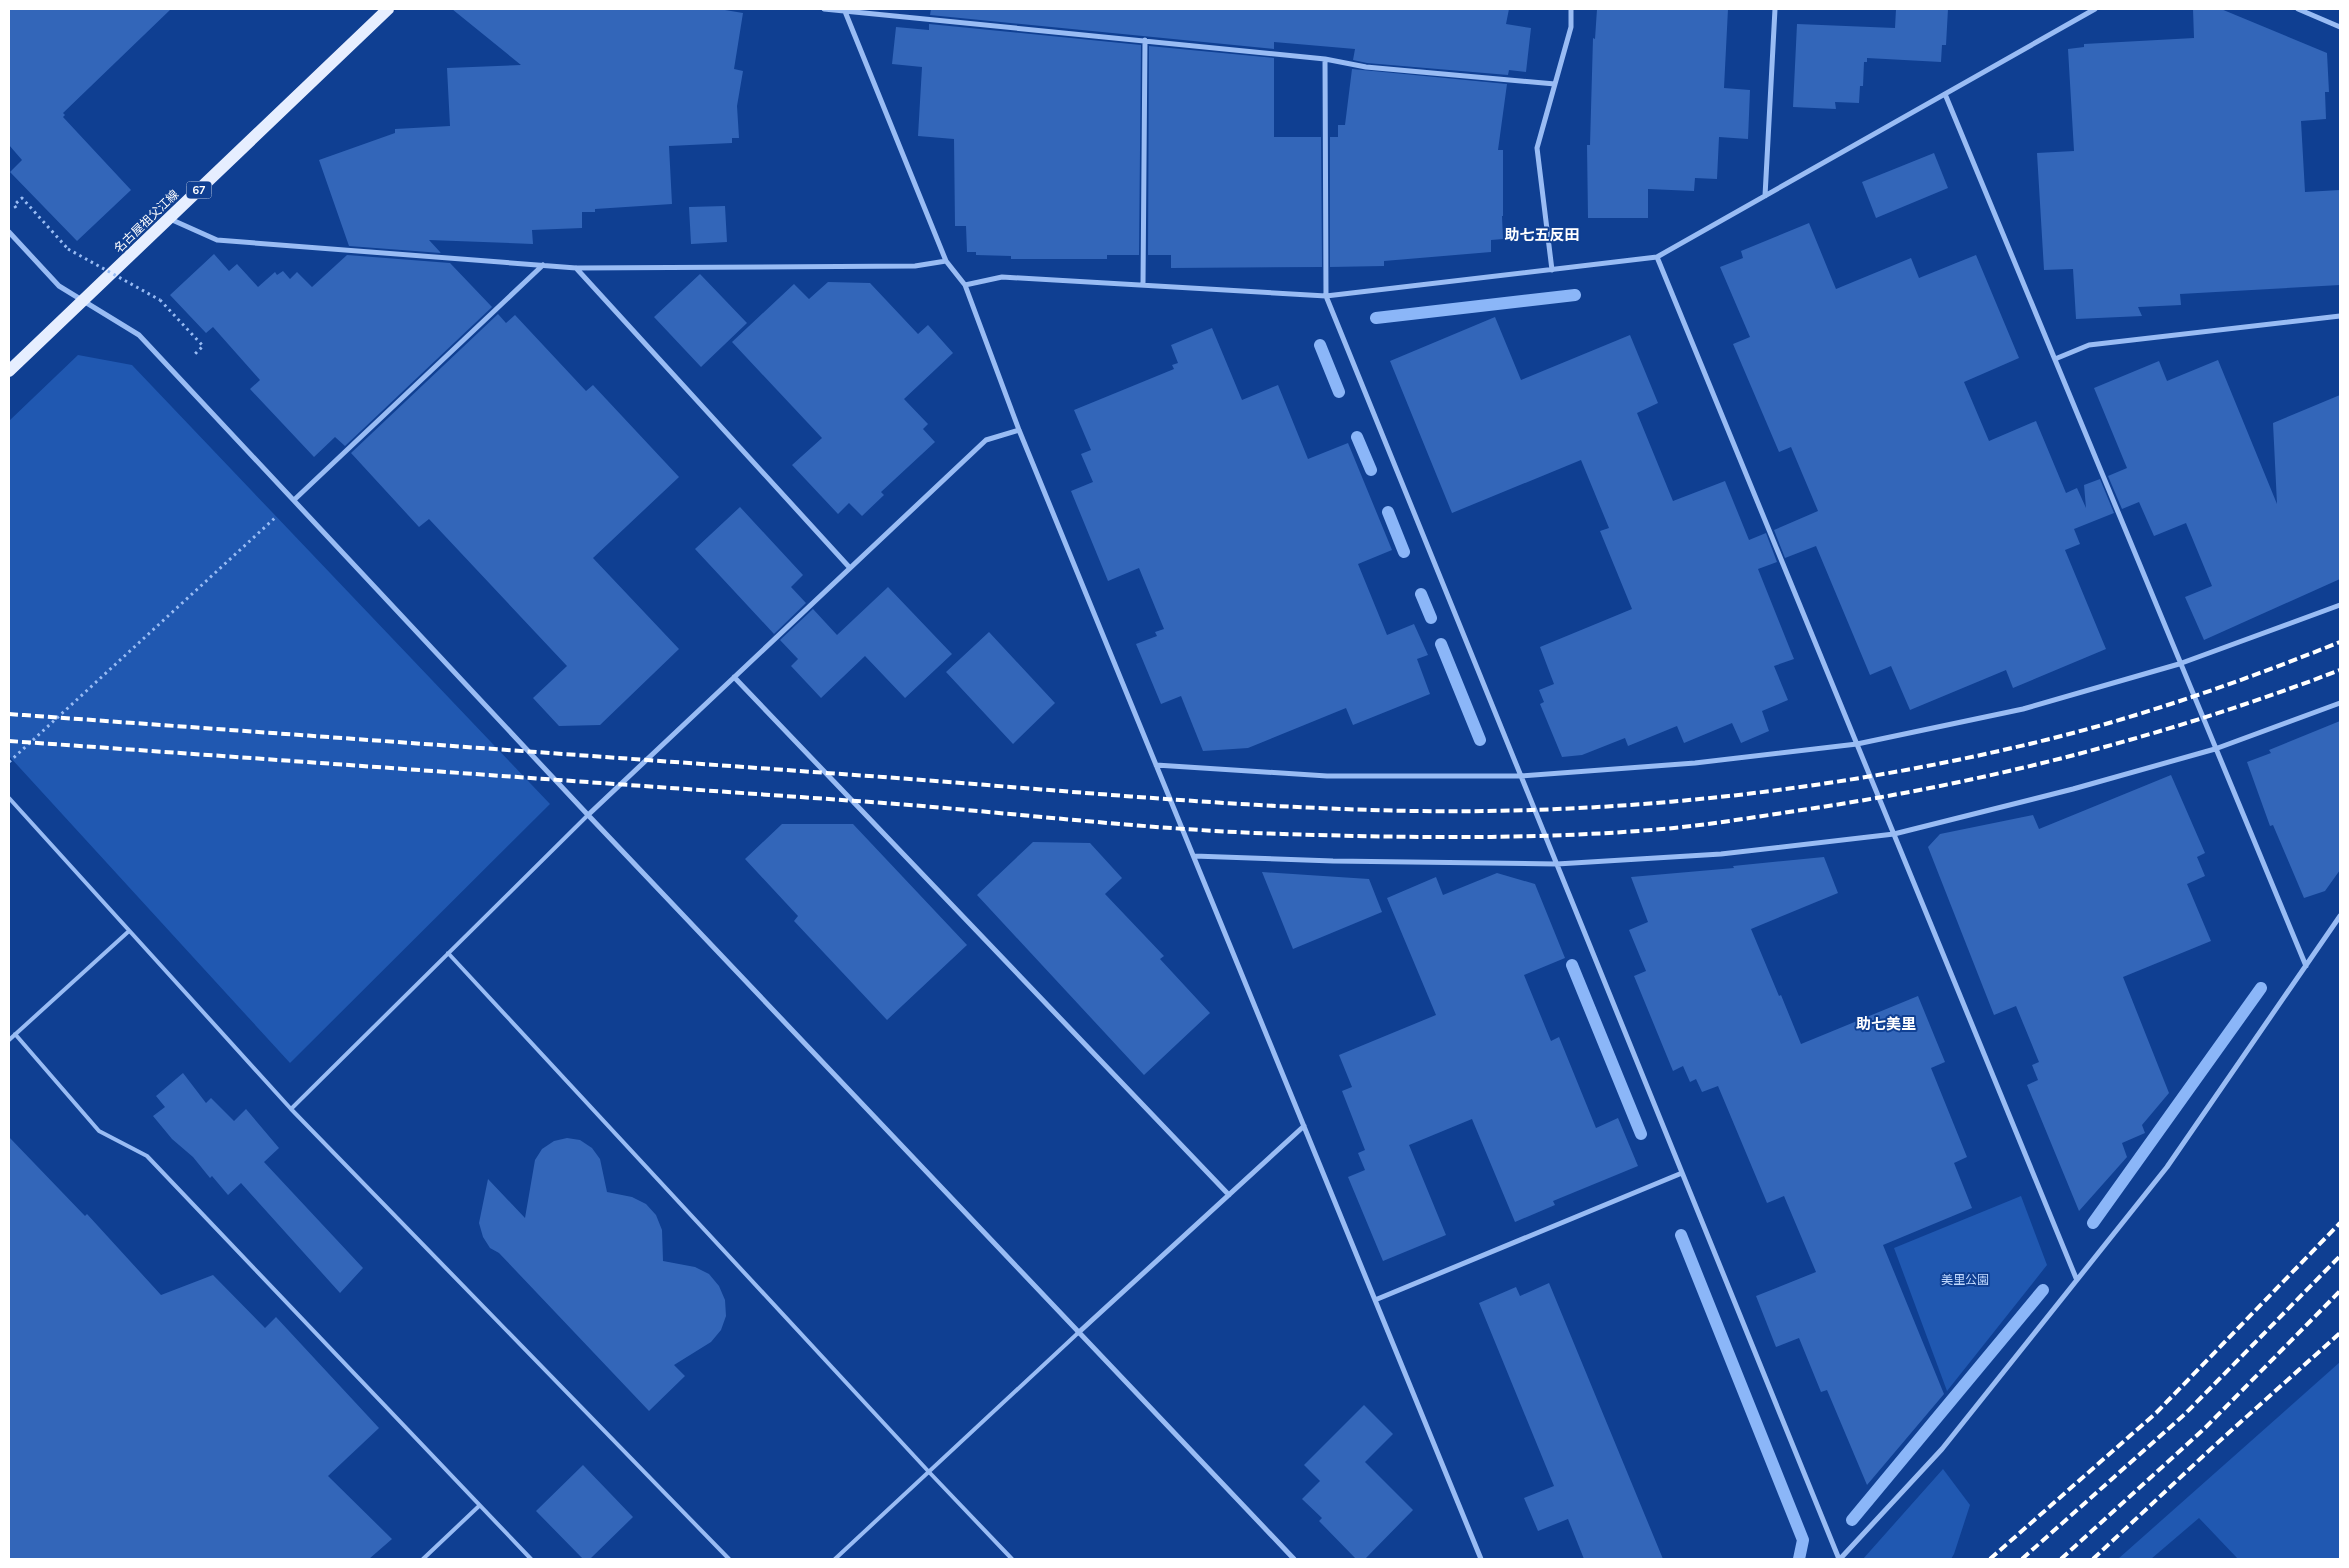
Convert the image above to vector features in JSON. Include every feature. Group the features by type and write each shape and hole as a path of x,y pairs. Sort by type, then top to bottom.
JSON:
{"main road":[{"name":"名古屋祖父江線","path":"9,371 388,9"}],"street":[{"path":"824,9 1325,58 1366,67 1555,84"},
{"path":"1552,270 1537,148 1570,27 1572,9"},
{"path":"1765,196 1775,9"},
{"path":"965,285 1002,277 1326,296 1657,257 2094,9"},
{"path":"2298,9 2340,27"},
{"path":"844,10 946,261 965,285 1020,430 1481,1559"},
{"path":"1143,285 1145,40"},
{"path":"1325,58 1326,296 1840,1559 1942,1449 2076,1278 2167,1166 2340,916"},
{"path":"1945,94 2179,664 2306,966"},
{"path":"169,219 217,240 576,268 915,266 946,261"},
{"path":"9,232 59,286 139,335 588,814 1294,1559"},
{"path":"1657,257 2076,1278"},
{"path":"294,500 543,265"},
{"path":"576,268 850,568"},
{"path":"2055,359 2089,345 2340,316"},
{"path":"588,814 986,440 1020,430"},
{"path":"1156,765 1327,776 1522,776 1695,763 1857,744 2023,709 2179,664 2340,604"},
{"path":"734,678 1229,1195"},
{"path":"1194,856 1342,862 1557,864 1721,854 1894,834 2073,789 2215,749 2340,703"},
{"path":"1078,1333 1304,1126"},
{"path":"1375,1300 1682,1173"}],"lane":[{"path":"9,798 291,1109 729,1559"},
{"path":"291,1109 588,814"},
{"path":"9,1040 129,931"},
{"path":"448,953 928,1472 1012,1559"},
{"path":"15,1034 99,1130 147,1156 530,1559"},
{"path":"834,1559 1078,1333"},
{"path":"423,1559 479,1506"}],"path":[{"path":"22,198 68,249 160,300 203,346 193,356"},
{"path":"9,762 294,500"}],"green space":[{"path":"78,355 132,365 550,804 290,1063 9,756 9,421"},
{"name":"美里公園","path":"2021,1196 2047,1265 1947,1391 1894,1248"},
{"path":"2340,1362 2340,1559 2238,1559 2199,1518 2151,1559 2118,1559"},
{"path":"1943,1469 1970,1505 1951,1559 1863,1559"}],"building":[{"path":"9,9 171,9 63,113 65,115 63,117 131,190 77,241 10,172 22,160 9,145"},
{"path":"452,9 719,9 743,13 734,69 743,71 737,106 739,138 732,138 732,143 669,146 672,204 595,209 595,212 582,212 582,228 532,230 533,244 429,240 441,253 349,246 319,160 395,133 395,129 450,126 447,68 521,65"},
{"path":"931,9 1509,9 1506,24 1531,28 1526,72 1509,70 1508,75 1367,63 1353,60 1355,49 1274,42 1274,49 930,15"},
{"path":"1597,9 1728,9 1724,88 1750,90 1748,139 1719,137 1717,179 1695,178 1694,191 1648,189 1648,218 1588,218 1587,145 1590,145 1593,38 1595,39"},
{"path":"1896,9 1948,9 1946,45 1942,45 1941,62 1867,58 1867,62 1864,62 1863,86 1860,86 1859,103 1835,102 1836,109 1793,107 1797,24 1895,28"},
{"path":"2193,9 2221,9 2327,53 2329,92 2325,92 2326,119 2301,121 2305,192 2340,190 2340,285 2180,294 2181,305 2138,307 2142,316 2076,319 2073,269 2044,270 2037,153 2074,151 2068,49 2084,47 2084,44 2194,38"},
{"path":"929,24 1141,45 1139,255 1107,255 1107,259 1011,259 1011,256 976,255 976,252 967,252 966,226 955,226 954,139 918,136 922,67 892,64 896,27 929,30"},
{"path":"1149,46 1274,58 1274,137 1321,137 1322,267 1171,268 1171,255 1148,255"},
{"path":"1352,69 1507,84 1498,150 1503,150 1503,239 1491,240 1491,252 1384,261 1384,266 1330,267 1330,137 1338,137 1338,125 1345,125"},
{"path":"1934,153 1948,188 1876,218 1862,182"},
{"path":"725,206 727,242 691,244 689,207"},
{"path":"1809,223 1836,289 1911,258 1919,278 1976,255 2019,358 1964,382 1989,441 2036,421 2066,493 2077,488 2086,508 2084,485 2100,479 2114,513 2074,529 2080,544 2065,550 2106,649 2013,688 2006,670 1910,710 1891,666 1870,675 1816,546 1785,558 1774,530 1818,511 1791,447 1779,452 1733,344 1750,337 1720,267 1743,258 1741,251"},
{"path":"214,254 229,271 237,264 258,287 275,272 277,275 283,271 290,279 297,272 312,287 347,255 450,263 492,307 345,446 335,437 314,457 250,389 260,380 213,327 206,333 170,295"},
{"path":"700,274 747,323 701,367 654,317"},
{"path":"828,282 870,283 918,334 928,325 953,353 904,399 928,424 923,429 935,442 881,492 884,495 862,516 849,503 838,514 792,465 822,438 732,342 794,284 809,299"},
{"path":"498,314 506,323 515,315 586,391 593,385 679,477 593,558 679,649 600,725 559,726 533,698 567,666 429,519 419,527 351,453"},
{"path":"1495,317 1521,380 1630,335 1658,403 1637,413 1673,501 1725,481 1749,540 1766,533 1777,562 1758,569 1794,659 1774,666 1788,700 1762,711 1769,731 1741,743 1732,723 1684,743 1677,726 1628,746 1625,738 1582,755 1562,757 1540,704 1544,702 1539,690 1554,684 1540,647 1632,609 1600,531 1609,528 1581,460 1452,513 1390,361"},
{"path":"1212,328 1242,400 1278,385 1308,459 1348,443 1392,550 1358,564 1387,635 1414,624 1428,655 1417,659 1430,694 1353,725 1346,708 1248,748 1203,751 1181,696 1161,704 1136,644 1157,636 1155,632 1164,629 1139,568 1108,581 1071,491 1093,482 1081,454 1091,450 1074,410 1174,369 1172,365 1178,363 1171,345"},
{"path":"2218,360 2277,504 2273,423 2340,395 2340,579 2204,640 2185,597 2212,586 2186,523 2154,536 2139,502 2122,509 2108,476 2127,468 2094,388 2159,361 2167,381"},
{"path":"740,507 803,575 791,587 806,603 774,634 695,549"},
{"path":"888,587 952,654 905,698 865,656 821,698 791,666 798,659 780,640 813,609 837,635"},
{"path":"989,632 1055,703 1013,744 946,672"},
{"path":"2340,721 2340,870 2325,891 2304,898 2273,825 2270,826 2247,762 2271,753 2269,750"},
{"path":"2171,775 2205,853 2197,857 2205,876 2187,884 2211,941 2123,977 2169,1093 2142,1125 2145,1133 2122,1143 2127,1157 2079,1211 2027,1085 2038,1080 2032,1065 2039,1062 2016,1006 1994,1015 1928,847 1940,834 2033,815 2039,829"},
{"path":"782,824 853,824 967,945 887,1020 794,921 798,916 745,859"},
{"path":"1033,842 1090,843 1122,878 1105,894 1164,956 1160,959 1210,1013 1144,1075 977,895"},
{"path":"1824,857 1838,893 1751,929 1779,996 1781,995 1801,1044 1918,996 1945,1062 1931,1068 1967,1157 1954,1163 1972,1208 1883,1245 1944,1394 1867,1485 1827,1390 1821,1392 1799,1338 1776,1347 1756,1296 1816,1272 1784,1196 1767,1203 1718,1086 1702,1092 1696,1079 1690,1082 1683,1066 1673,1071 1634,976 1646,971 1629,930 1648,922 1631,877 1734,868 1733,866"},
{"path":"1262,872 1369,879 1382,912 1293,949"},
{"path":"1497,873 1535,884 1565,958 1524,975 1551,1041 1559,1037 1596,1128 1618,1118 1638,1166 1553,1201 1555,1205 1515,1222 1472,1119 1409,1145 1446,1235 1383,1261 1348,1177 1365,1170 1358,1153 1365,1150 1342,1091 1352,1087 1339,1055 1436,1015 1387,898 1436,877 1443,895"},
{"path":"183,1073 206,1103 211,1098 234,1121 246,1109 279,1148 264,1162 363,1268 340,1293 241,1183 228,1195 212,1176 210,1178 193,1157 172,1139 153,1116 165,1107 156,1096"},
{"path":"9,1137 85,1216 87,1214 161,1295 213,1275 265,1328 276,1317 379,1428 328,1476 392,1539 369,1559 9,1559"},
{"path":"567,1138 580,1140 592,1148 600,1159 607,1192 632,1197 646,1204 656,1215 662,1230 663,1261 695,1267 709,1274 719,1286 725,1300 726,1316 721,1330 711,1342 674,1365 685,1376 649,1411 499,1253 490,1248 483,1237 479,1223 488,1179 525,1218 535,1160 542,1149 554,1141"},
{"path":"1549,1283 1663,1559 1584,1559 1568,1519 1538,1531 1524,1498 1554,1486 1479,1303 1516,1287 1520,1296"},
{"path":"1364,1405 1393,1434 1365,1462 1413,1510 1365,1559 1356,1559 1319,1521 1322,1518 1302,1499 1320,1481 1304,1465"},
{"path":"583,1465 633,1517 590,1559 583,1559 536,1511"}],"waterway":[{"path":"1376,318 1575,295"},
{"path":"1320,345 1339,392"},
{"path":"1357,437 1371,470"},
{"path":"1388,512 1404,552"},
{"path":"1421,594 1431,618"},
{"path":"1441,644 1480,740"},
{"path":"1572,965 1641,1134"},
{"path":"2093,1223 2261,988"},
{"path":"1681,1235 1803,1540 1799,1559"},
{"path":"1852,1520 2043,1290"}],"railway":[{"path":"9,714 1215,802 1415,811 1568,809 1722,797 1798,787 1874,776 2025,745 2105,724 2184,700 2340,642"},
{"path":"9,741 871,802 1181,829 1381,836 1577,835 1674,828 1744,819 1882,797 2015,770 2146,735 2211,715 2340,670"},
{"path":"1990,1559 2156,1413 2340,1223"},
{"path":"2022,1559 2185,1414 2340,1256"},
{"path":"2061,1559 2205,1428 2340,1291"},
{"path":"2093,1559 2215,1445 2340,1333"}],"district":[{"name":"助七五反田","path":"1542,234"},
{"name":"助七美里","path":"1886,1023"}]}
